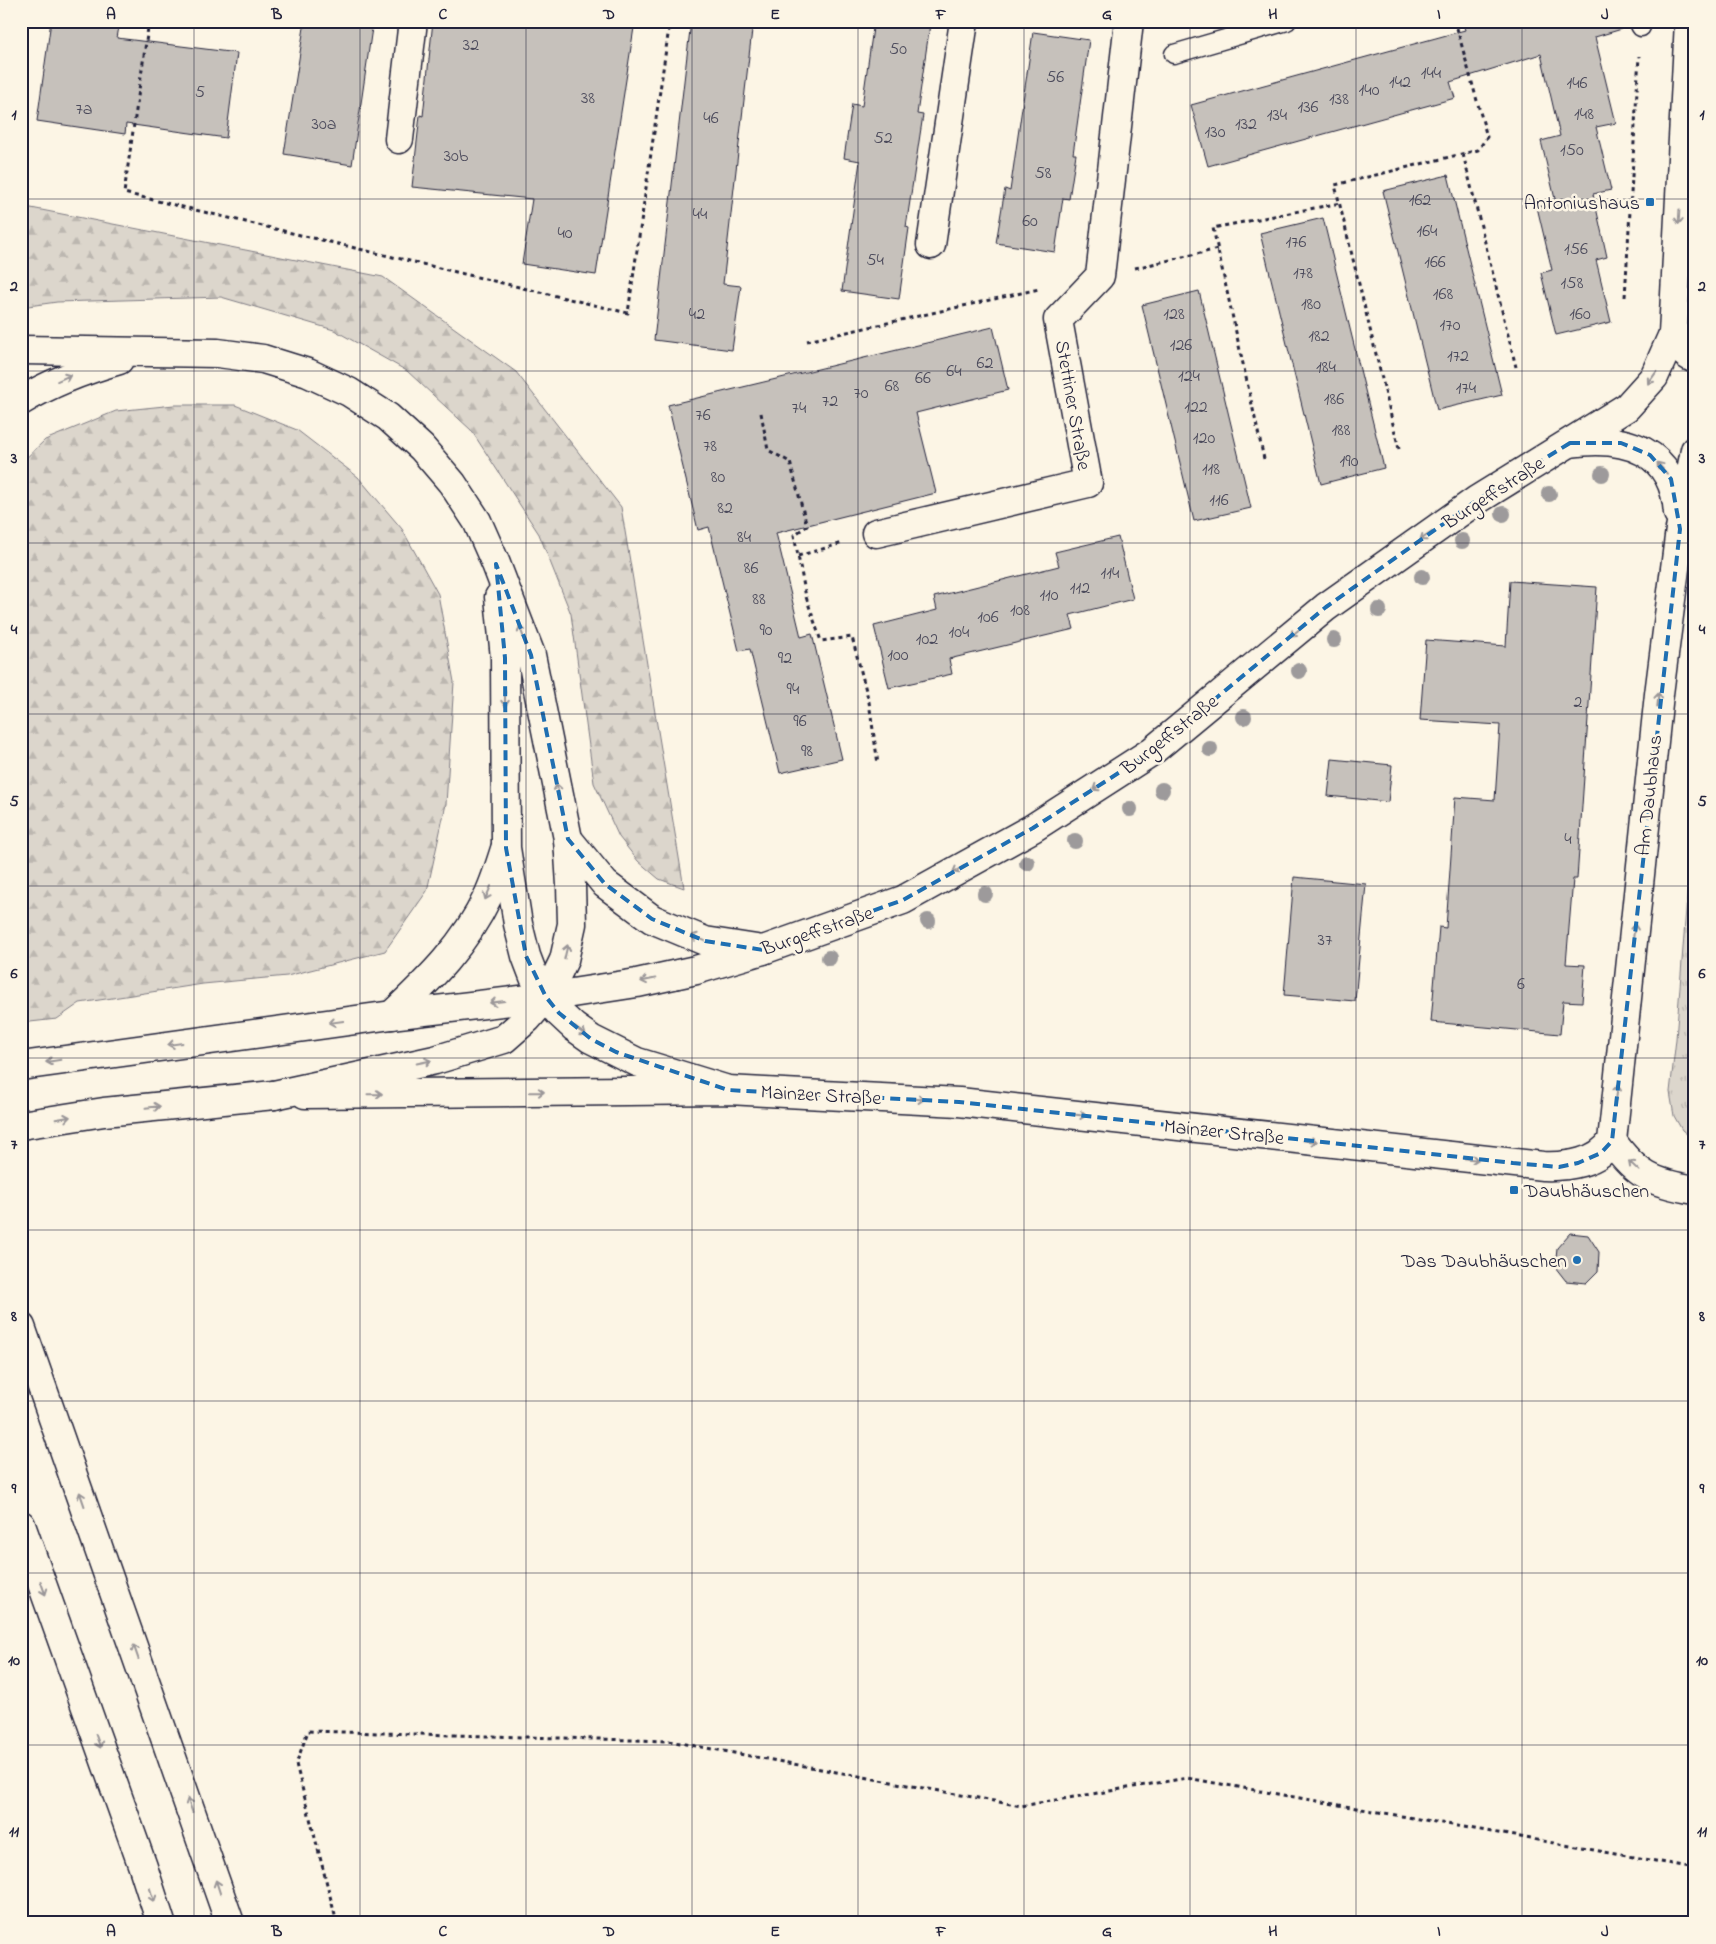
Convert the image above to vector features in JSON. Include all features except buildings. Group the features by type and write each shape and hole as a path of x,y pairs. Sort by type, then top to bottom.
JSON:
{"main road":[{"path":"399,139 414,21"},
{"path":"931,245 964,21"},
{"path":"1100,276 1129,21"},
{"path":"1689,21 1673,334 1679,348 1686,355 1695,358"},
{"name":"Stettiner Straße","path":"876,533 1088,483 1058,320 1100,276"},
{"name":"Burgeffstraße","path":"21,1066 392,1015 546,997 637,983 696,970 763,950 903,900 1033,828 1151,752 1326,607 1477,500 1627,408 1654,377 1673,334"},
{"path":"21,350 218,353 263,359 308,372 349,392 388,417 422,448 452,483 477,522 496,564 531,655 568,839 572,924 564,960 546,997 528,1018 504,1039 434,1060 274,1095"},
{"path":"21,401 39,390 82,370 126,358 172,352"},
{"path":"1570,443 1596,441 1621,443 1650,455 1671,479 1677,497 1680,529"},
{"name":"Am Daubhaus","path":"1612,1141 1658,694 1680,529 1695,450"},
{"path":"496,564 505,658 506,848 518,924 526,956 534,977 546,997 574,1027 591,1039 637,1062 728,1090"},
{"path":"568,839 605,884 652,919 706,941 763,950"},
{"path":"392,1015 431,979 462,941 488,896 506,848"},
{"path":"21,1125 104,1112 274,1095 728,1090"},
{"name":"Mainzer Straße","path":"728,1090 959,1102 1559,1167 1594,1158 1607,1148 1612,1141"},
{"path":"1612,1141 1639,1171 1653,1180 1695,1190"},
{"path":"21,1327 230,1923"},
{"path":"21,1525 143,1867 161,1923"}],"lane":[{"path":"1174,54 1287,21"}],"path":[{"path":"149,21 124,193 628,313 670,21"},
{"path":"1399,449 1335,185 1478,150 1487,137 1454,21"},
{"path":"1625,297 1640,24"},
{"path":"1463,154 1516,367"},
{"path":"1264,459 1213,228 1340,203"},
{"path":"1100,276 1218,249"},
{"path":"807,341 1042,289"},
{"path":"761,413 768,450 790,462 807,526 794,535 806,597 821,641 852,637 868,702 878,764"},
{"path":"798,556 876,533"},
{"path":"337,1923 296,1764 308,1732 669,1741 1022,1806 1187,1778 1695,1868"}],"highlighted area":[{"path":"1570,443 1621,443 1650,455 1671,479 1680,529 1612,1141 1601,1153 1578,1163 1559,1167 1513,1163 959,1102 728,1090 616,1052 591,1039 559,1013 546,997 526,956 506,848 505,658 496,564 531,655 568,839 605,884 652,919 705,941 763,950 903,900 1033,828 1151,752 1326,607 1477,500"}],"green space":[{"path":"21,206 383,277 516,372 621,507 684,888 659,879 638,861 619,837 594,783 571,614 539,534 471,430 407,371 334,330 221,297 57,302 21,307"},
{"path":"174,405 235,405 297,430 358,477 402,529 438,594 454,682 446,804 427,891 385,951 287,976 203,984 80,1003 57,1019 21,1023 21,463 45,440 116,411"},
{"path":"1695,792 1695,1141 1682,1130 1674,1116 1670,1092 1676,1039"}],"place":[{"name":"Antoniushaus","path":"1650,202"},
{"name":"Daubhäuschen","path":"1514,1190"},
{"name":"Das Daubhäuschen","path":"1577,1260"}]}
